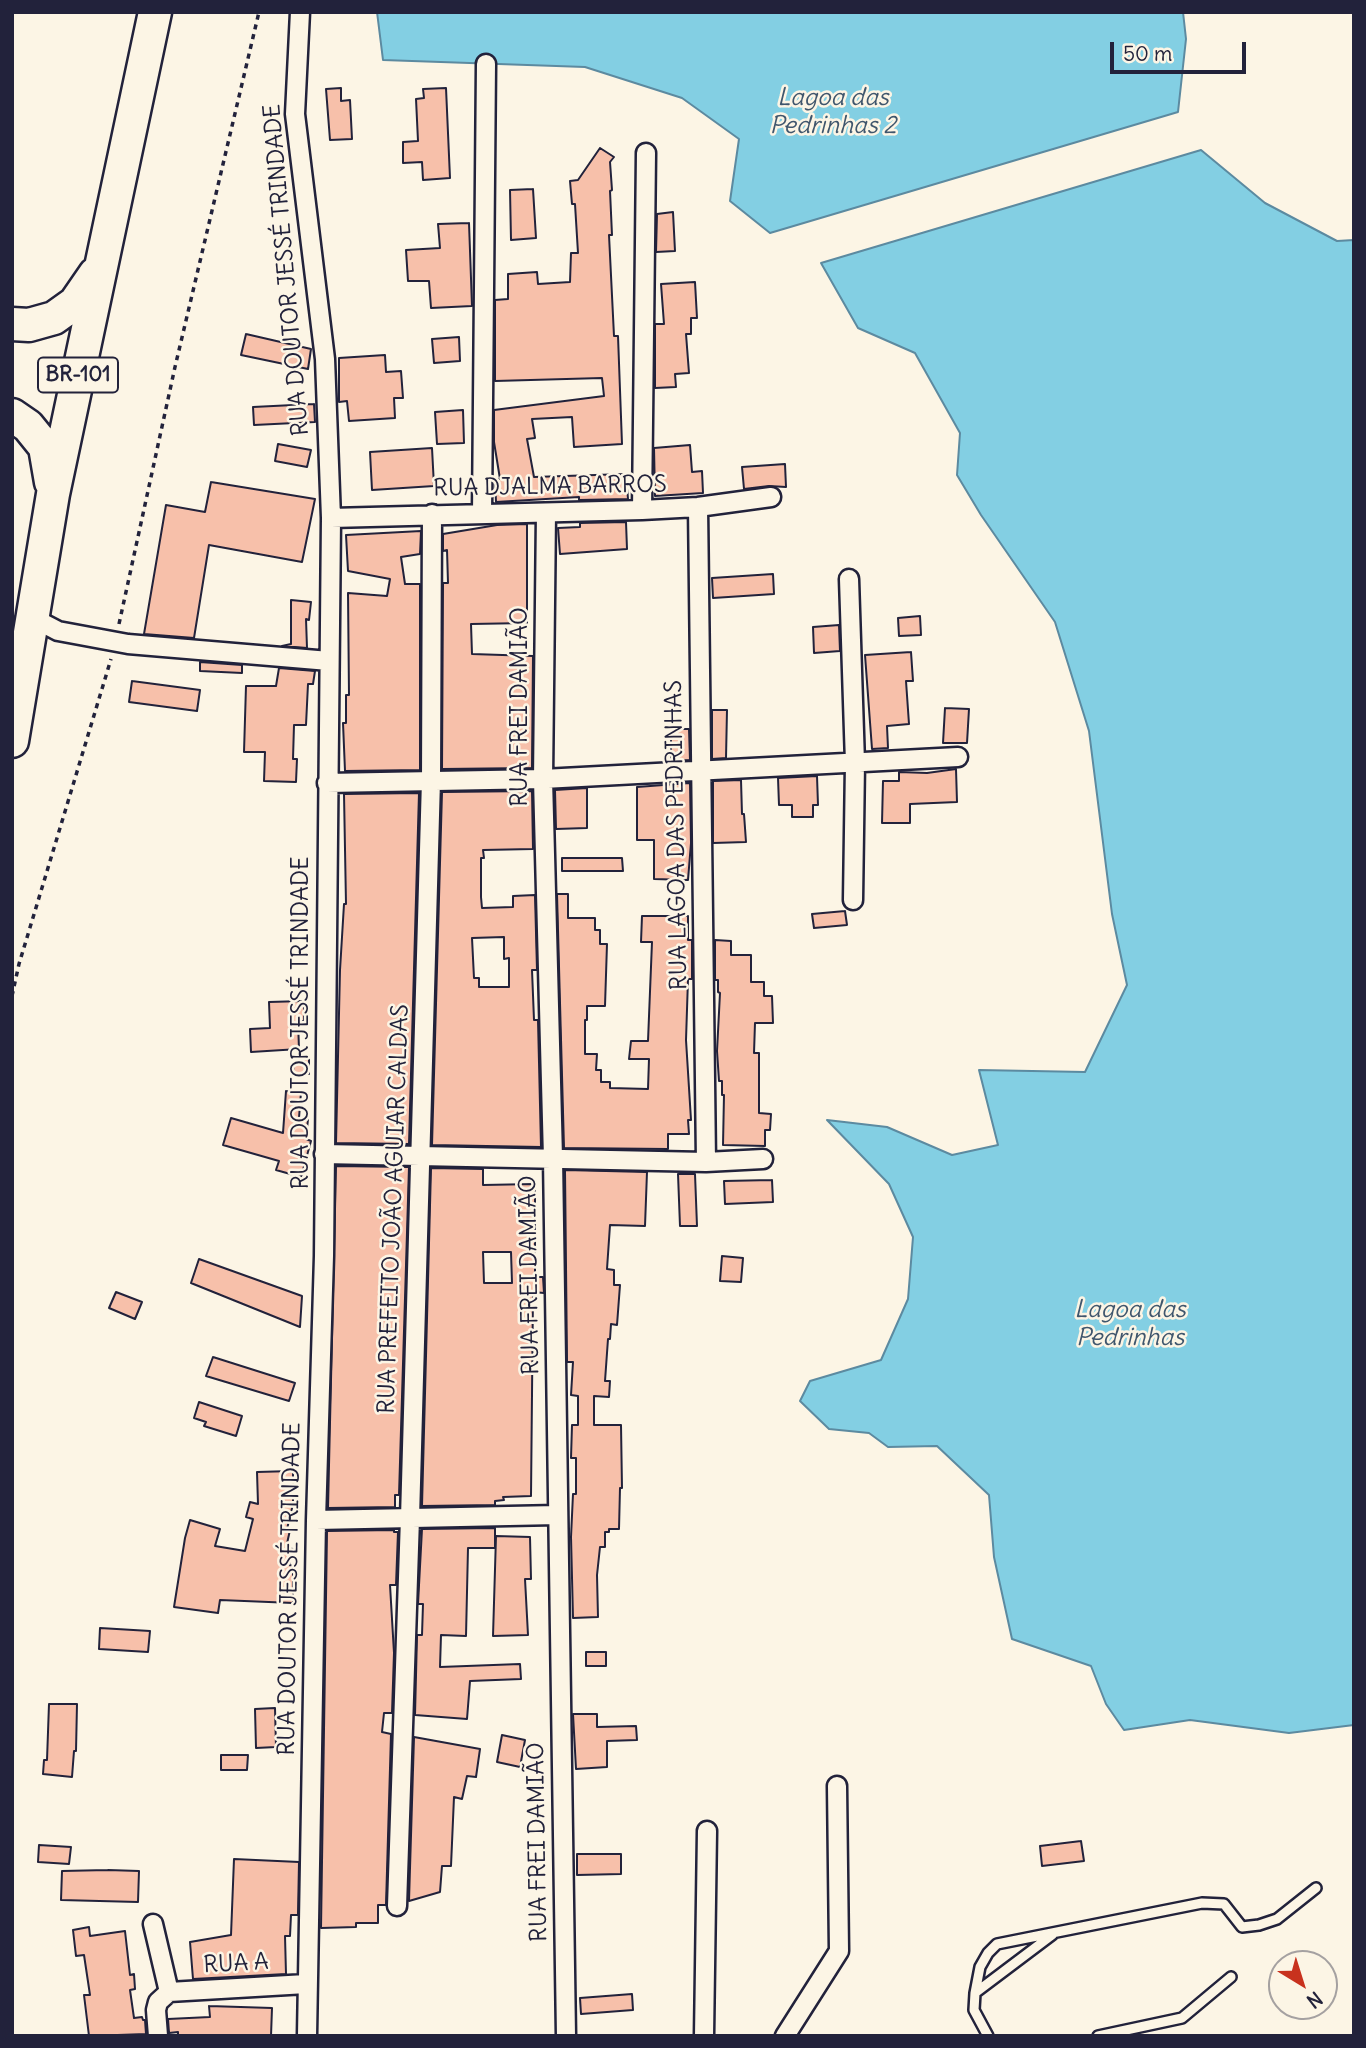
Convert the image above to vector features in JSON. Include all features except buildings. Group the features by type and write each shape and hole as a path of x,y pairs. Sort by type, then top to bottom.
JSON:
{"highway":[{"name":"BR-101","path":"12,741 54,494 155,12"},
{"path":"12,324 42,323 65,311 75,303 102,264"},
{"path":"12,415 28,426 45,447 54,494"}],"street":[{"name":"RUA DOUTOR JESSÉ TRINDADE","path":"300,12 295,114 325,359 331,518 324,1154 307,2036"},
{"path":"482,513 486,65"},
{"path":"642,510 646,153"},
{"name":"RUA DJALMA BARROS","path":"331,518 698,508 771,497"},
{"name":"RUA LAGOA DAS PEDRINHAS","path":"698,508 706,1162"},
{"name":"RUA FREI DAMIÃO","path":"546,513 543,779 553,1158 566,2036"},
{"name":"RUA PREFEITO JOÃO AGUIAR CALDAS","path":"397,1906 430,780 432,514"},
{"path":"849,579 855,763 853,900"},
{"path":"33,618 58,631 116,642 328,661"},
{"path":"327,783 543,779 958,757"},
{"path":"324,1154 706,1162 764,1159"},
{"path":"316,1520 557,1515"},
{"path":"785,2036 839,1951 836,1786"},
{"path":"704,2036 707,1831"},
{"path":"153,1924 169,1992 158,2002 158,2036"},
{"name":"RUA A","path":"169,1992 306,1984"}],"lane":[{"path":"988,2036 974,2010 975,1993 980,1967 997,1944 1202,1903 1224,1904 1242,1927 1259,1925 1277,1919 1316,1888"},
{"path":"975,1993 1056,1932"},
{"path":"1098,2036 1182,2018 1231,1977"}],"path":[{"path":"12,996 19,964 116,642 175,367 259,12"}],"water":[{"name":"Lagoa das Pedrinhas 2","path":"377,12 1183,12 1186,39 1178,112 770,233 730,201 739,139 682,98 585,67 383,60"},
{"name":"Lagoa das Pedrinhas","path":"1201,150 1265,203 1337,241 1354,240 1354,1725 1289,1733 1190,1720 1124,1730 1106,1704 1091,1666 1012,1639 994,1557 989,1495 937,1446 888,1447 869,1433 829,1429 800,1401 810,1381 881,1360 908,1299 913,1237 889,1184 827,1120 887,1127 952,1155 998,1145 979,1070 1085,1072 1127,985 1112,914 1089,731 1055,622 981,515 957,475 960,433 915,353 858,328 821,263"}]}
